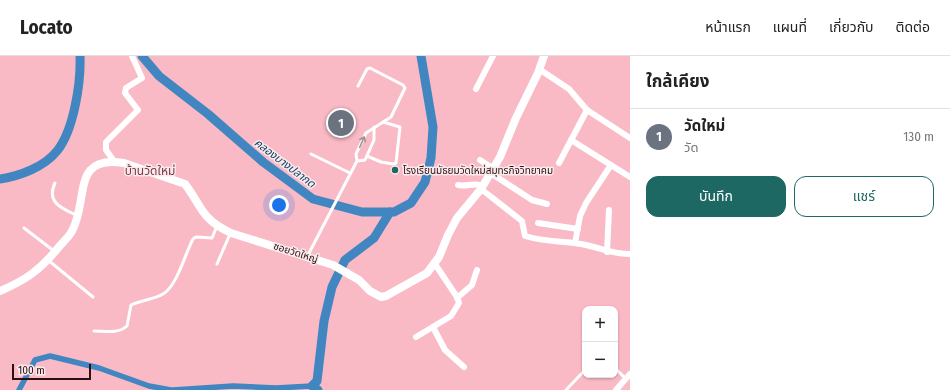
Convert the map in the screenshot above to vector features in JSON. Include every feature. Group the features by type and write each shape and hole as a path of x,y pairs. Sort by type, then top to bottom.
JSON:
{"street":[{"path":"114,161 106,150 106,142 138,110 125,93 126,88 142,78 132,56"},
{"path":"476,89 493,56"},
{"name":"ซอยวัดใหญ่","path":"114,161 152,172 185,184 202,212 217,226 231,233 308,255 333,265 347,272 359,280 370,291 381,297 427,272 435,264 457,218 493,172 544,56"},
{"path":"539,69 569,89 586,110 630,138"},
{"path":"559,163 586,110"},
{"path":"571,140 630,177"},
{"path":"480,160 493,172 532,200 547,204"},
{"path":"1,289 22,282 48,260 71,233 78,216 84,179 90,169 104,162 114,161"},
{"path":"575,243 580,216 586,203 611,165"},
{"path":"458,185 465,186 477,184 482,187 522,221 525,236 549,241 575,243 607,252 630,254"},
{"path":"607,252 609,210"},
{"path":"538,223 578,229"},
{"path":"416,337 451,316 459,303 435,264"},
{"path":"457,298 472,286 477,270"},
{"path":"433,327 445,350 464,367"},
{"path":"616,390 628,376"}],"lane":[{"path":"308,255 357,161 356,154 366,133 391,117 404,92 403,85 370,68 367,69 358,86"},
{"path":"367,156 381,162 396,163 400,127 383,122"},
{"path":"357,161 365,160 367,156 374,140 374,127"},
{"path":"311,154 350,173"},
{"path":"55,183 51,191 56,204 78,216"},
{"path":"94,331 117,331 125,328 127,326 131,305 166,292 173,282 193,240 196,237 212,238 217,226"},
{"path":"24,228 55,252"},
{"path":"217,264 231,233"},
{"path":"48,260 93,297"},
{"path":"618,370 628,376"},
{"path":"566,390 582,373"}],"waterway":[{"name":"คลองบางปลากด","path":"0,179 16,176 39,166 52,157 63,142 72,119 78,92 80,56"},
{"name":"คลองบางปลากด","path":"142,56 159,76 208,114 263,162 313,199 362,212 394,212 411,203 425,182 431,158 433,127 421,56"},
{"path":"318,390 312,386 317,381 324,321 332,287 345,260 374,238 390,212"},
{"path":"19,390 35,360 50,356 99,368 149,386 171,390"},
{"path":"173,390 233,386 276,388 312,386"}],"place":[{"name":"วัดใหม่","path":"341,123"},
{"name":"โรงเรียนมัธยมวัดใหม่สมุทรกิจวิทยาคม","path":"395,170"}],"district":[{"name":"บ้านวัดใหม่","path":"150,171"}]}
